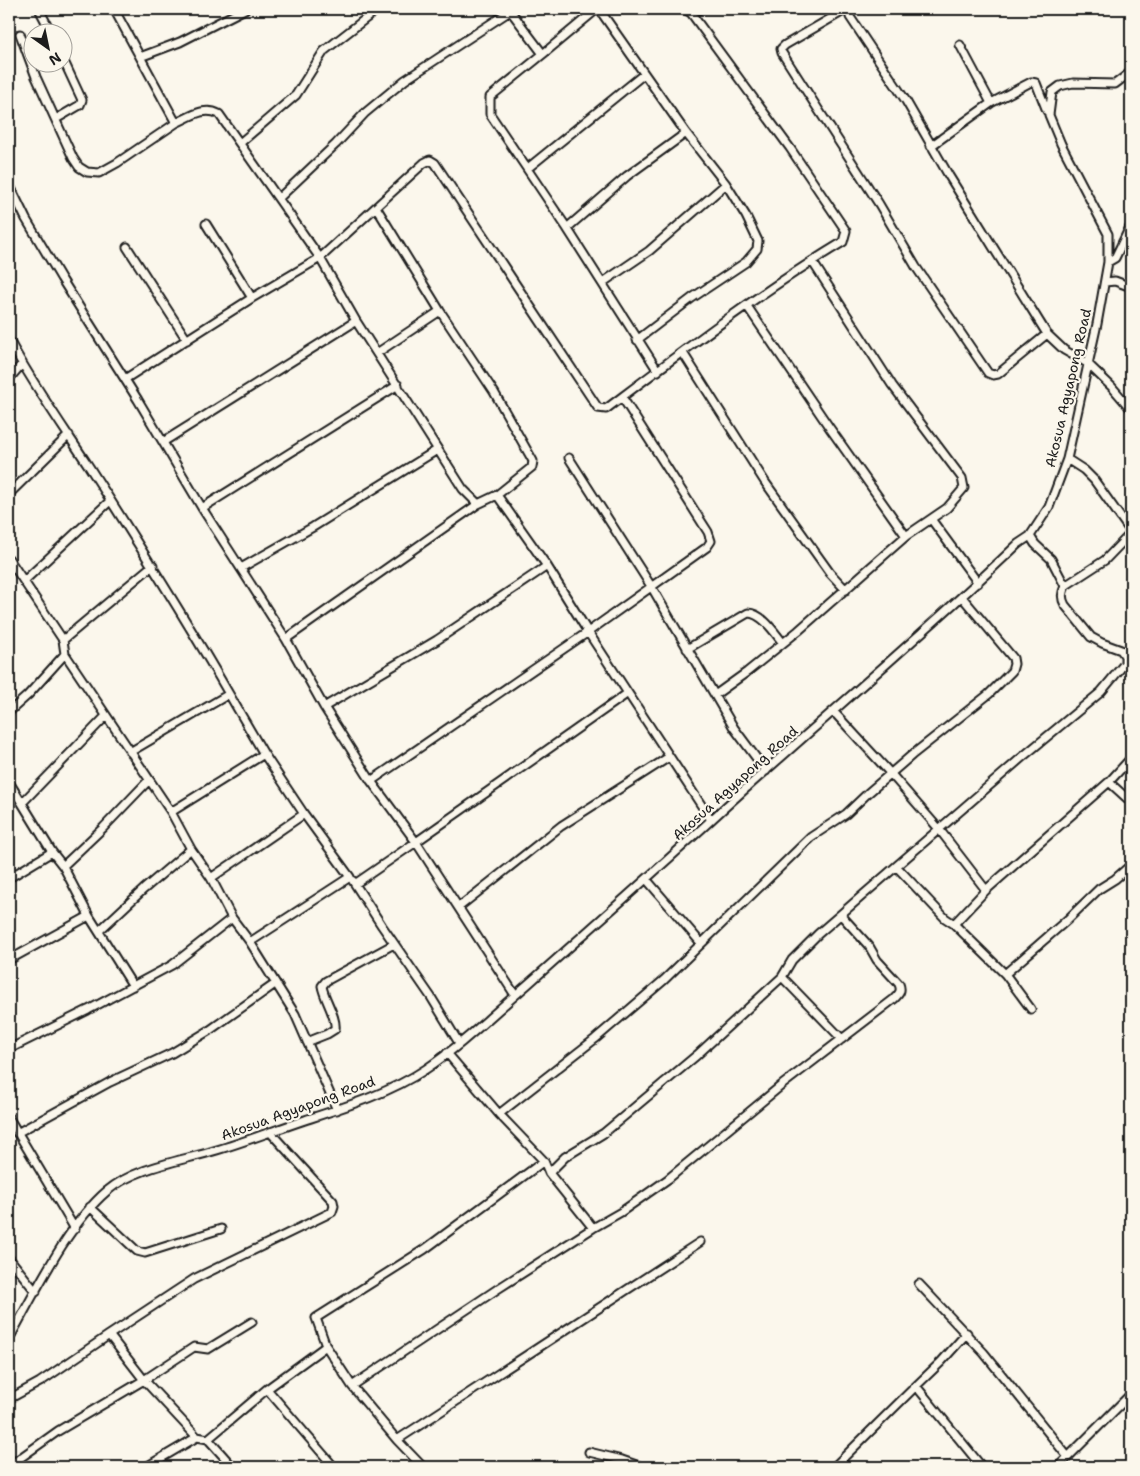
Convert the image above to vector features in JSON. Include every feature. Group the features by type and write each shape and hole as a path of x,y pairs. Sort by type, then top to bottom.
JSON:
{"street":[{"path":"39,9 46,22"},
{"path":"114,9 176,123"},
{"path":"140,57 180,42 245,9"},
{"path":"240,143 296,95 324,51 378,9"},
{"path":"637,340 692,298 746,262 757,248 758,241 756,234 726,184 686,132 598,9 490,97 490,114 528,168 637,340 658,371"},
{"path":"125,379 252,298 320,258 424,163 430,160 435,163 598,408 606,410 709,332 812,261 843,242 846,231 790,148 691,13 684,9"},
{"path":"691,13 701,9"},
{"path":"1046,334 998,374 988,373 916,267 879,204 782,53 781,49 785,45 848,9 850,17 906,101 931,146 1046,334 1064,350 1087,363 1131,408"},
{"path":"279,198 336,144 365,113 405,80 510,10 542,54"},
{"path":"20,34 36,77 73,158 79,167 87,172 99,173 118,163 176,123 205,110 212,110 219,114 320,258 356,321 398,385 437,450 464,489 478,504"},
{"path":"931,146 991,103 960,45"},
{"path":"56,119 80,105 82,100 69,72"},
{"path":"1049,115 1052,92 1060,86 1073,83 1115,84 1131,72"},
{"path":"528,168 644,74"},
{"name":"Akosua Agyapong Road","path":"9,1339 74,1229 90,1208 118,1183 132,1175 217,1150 337,1110 426,1070 516,995 647,880 711,820 906,649 1018,544 1030,536 1049,507 1067,460 1105,282 1108,262 1108,234 1061,144 1036,83 1031,82 991,103"},
{"path":"567,228 627,176 686,132"},
{"path":"9,184 26,219 61,278 125,379 202,508 286,639 324,707 371,781 416,842 516,995"},
{"path":"602,283 649,251 726,184"},
{"path":"286,639 478,504 497,495 532,467 533,461 494,392 440,311 376,207"},
{"path":"206,224 252,298"},
{"path":"1108,262 1115,258 1131,225"},
{"path":"128,247 187,340"},
{"path":"715,695 783,643 906,536 946,508 964,488 962,478 892,385 812,261"},
{"path":"1105,282 1115,281 1131,287"},
{"path":"747,306 829,428 906,536"},
{"path":"377,353 440,311"},
{"path":"163,442 356,321"},
{"path":"9,340 22,364 110,501 153,564 264,754 304,814 356,884 394,944 431,997 459,1043"},
{"path":"683,353 765,482 830,573 846,590"},
{"path":"9,379 22,364"},
{"path":"202,508 398,385"},
{"path":"371,781 588,632 707,547 710,541 708,532 622,397"},
{"path":"9,494 69,436"},
{"path":"241,568 313,527 437,450"},
{"path":"569,458 651,586 734,728 766,771"},
{"path":"549,1173 565,1157 604,1133 697,1055 782,977 792,960 801,950 1020,758 1101,692 1125,663 1121,650 1090,637 1062,599 1062,592 1065,586 1105,560 1131,532 1094,480 1084,470 1067,460"},
{"path":"497,495 547,566 711,820"},
{"path":"24,581 110,501"},
{"path":"931,519 978,583"},
{"path":"1030,536 1035,544 1051,559 1065,586"},
{"path":"9,559 63,640 65,654 171,812 191,849 211,878 232,918 250,942 295,1014 337,1110"},
{"path":"63,640 153,564"},
{"path":"324,707 437,640 547,566"},
{"path":"499,1114 622,1016 684,962 701,943 810,837 846,814 912,754 989,694 1012,672 1014,664 1012,658 962,597"},
{"path":"687,649 748,613 754,613 762,619 783,643"},
{"path":"9,712 65,654"},
{"path":"356,884 628,693"},
{"path":"130,752 229,694"},
{"path":"833,712 891,774 939,830 986,890"},
{"path":"22,803 106,716"},
{"path":"171,812 264,754"},
{"path":"459,907 561,826 669,757"},
{"path":"954,924 986,890 1109,782 1131,758"},
{"path":"63,866 149,780"},
{"path":"1109,782 1131,802"},
{"path":"10,787 63,866 89,916 133,986"},
{"path":"211,878 304,814"},
{"path":"99,932 144,889 191,849"},
{"path":"9,878 52,852"},
{"path":"1005,974 1067,920 1098,888 1115,879 1131,865"},
{"path":"897,866 945,918 954,924 1005,974 1031,1009"},
{"path":"250,942 350,877"},
{"path":"647,880 701,943"},
{"path":"352,1386 593,1228 621,1212 668,1179 782,1085 894,999 901,989 877,960 869,946 841,915"},
{"path":"9,960 89,916"},
{"path":"9,1049 172,965 232,918"},
{"path":"307,1042 335,1029 336,1024 324,996 322,986 326,981 394,944"},
{"path":"782,977 842,1039"},
{"path":"17,1133 110,1082 172,1052 210,1030 275,984"},
{"path":"447,1053 499,1114 544,1161 549,1173 593,1228"},
{"path":"9,1118 74,1229"},
{"path":"9,1398 40,1382 194,1279 332,1212 333,1201 270,1132"},
{"path":"423,1467 397,1440 352,1386 326,1346 316,1318 425,1248 544,1161"},
{"path":"90,1208 137,1251 145,1254 221,1229"},
{"path":"397,1440 700,1242"},
{"path":"9,1258 36,1292"},
{"path":"919,1284 966,1333 1068,1457"},
{"path":"9,1466 58,1431 144,1380 194,1347 208,1349 252,1322"},
{"path":"834,1467 941,1362 966,1333"},
{"path":"109,1335 144,1380 197,1437 208,1439 233,1467"},
{"path":"208,1439 266,1390 326,1346"},
{"path":"916,1386 982,1467"},
{"path":"266,1390 334,1467"},
{"path":"1058,1467 1131,1394"},
{"path":"146,1467 197,1437"},
{"path":"589,1452 642,1467"}]}
